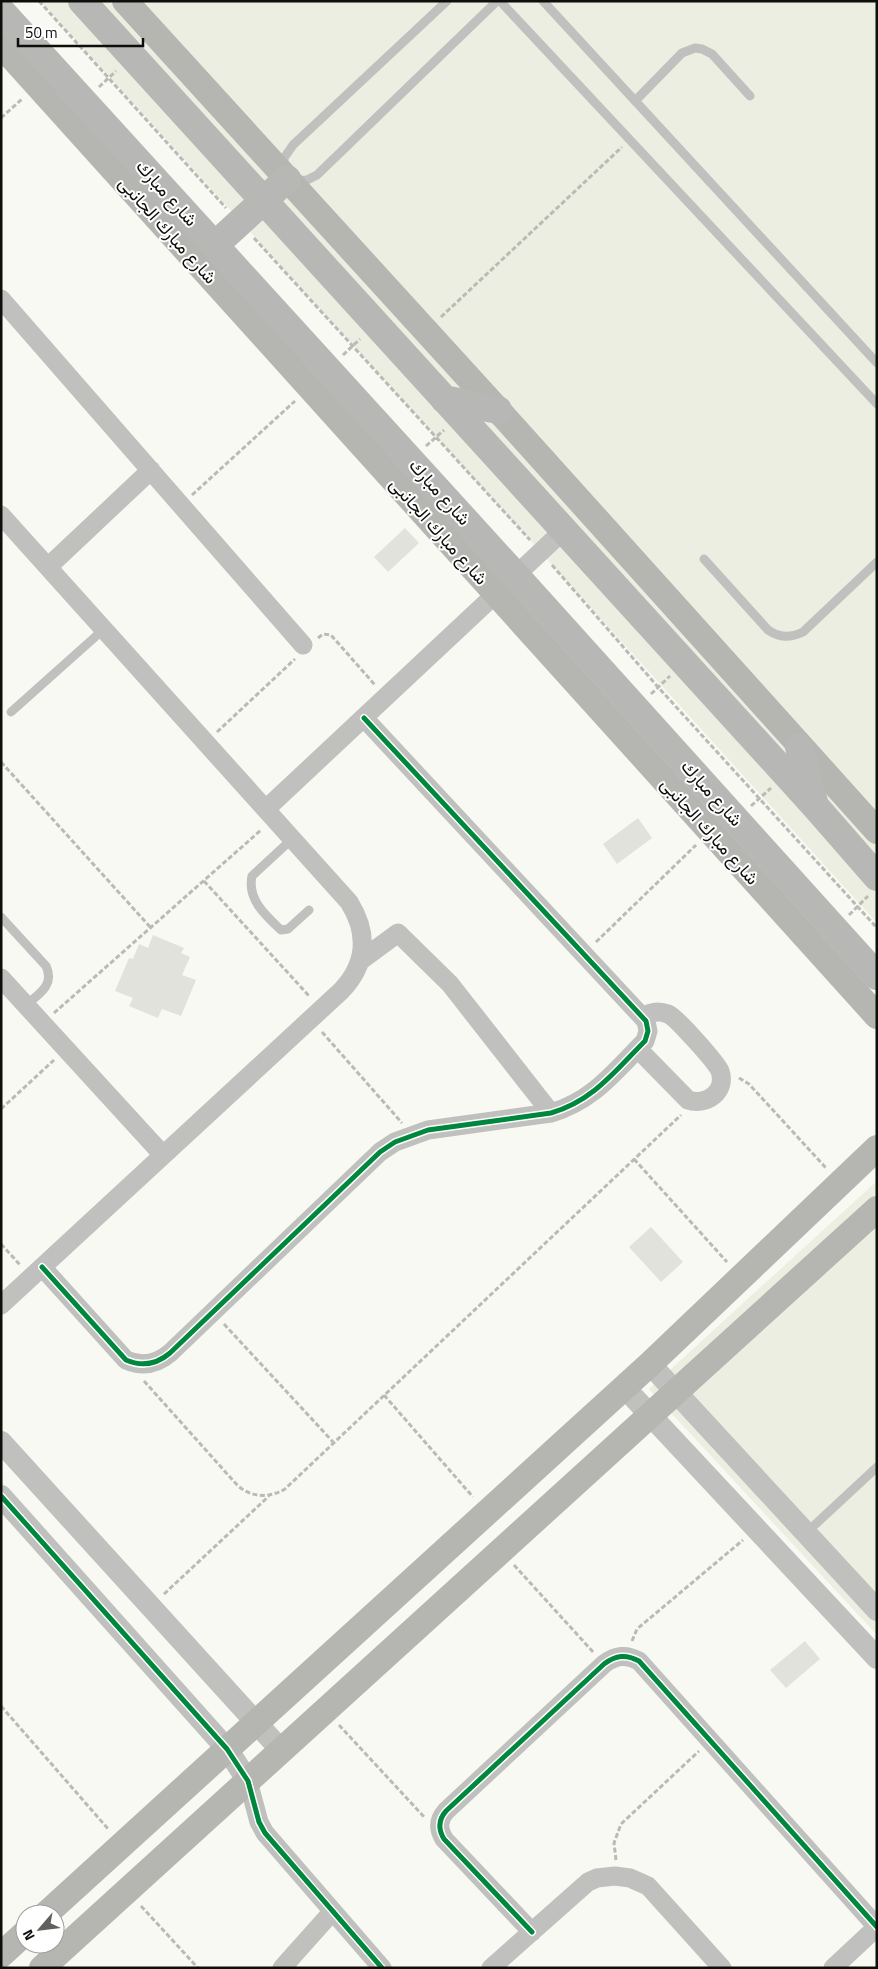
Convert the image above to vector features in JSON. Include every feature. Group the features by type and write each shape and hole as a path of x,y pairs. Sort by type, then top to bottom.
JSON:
{"main road":[{"path":"82,1 815,806 874,886"},
{"path":"125,1 498,410 799,747 877,831"},
{"name":"شارع مبارك","path":"1,10 216,246 319,379 411,460 877,976"},
{"name":"شارع مبارك الجانبى","path":"1,46 319,379 496,594 877,1016"},
{"path":"216,246 287,179"},
{"path":"452,408 498,410"},
{"path":"799,747 815,806"},
{"path":"57,1904 650,1364 877,1148"},
{"path":"42,1968 877,1209"},
{"path":"1,1955 15,1942"}],"street":[{"path":"1,299 305,648"},
{"path":"48,567 151,470"},
{"path":"1,515 349,902 356,912 363,937 360,961 349,982 1,1305"},
{"path":"270,814 364,718 564,530"},
{"path":"36,1272 126,1360 141,1364 157,1362 164,1358 367,1163 388,1147 412,1135 428,1130 551,1113 565,1109 589,1096 645,1041 648,1026 642,1017 364,718"},
{"path":"360,961 398,933 450,984 551,1113"},
{"path":"1,978 163,1155"},
{"path":"638,1048 688,1100 694,1102 706,1101 712,1098 720,1086 721,1078 716,1064 673,1016 660,1011 647,1013 642,1017"},
{"path":"650,1364 877,1610"},
{"path":"624,1386 877,1658"},
{"path":"1,1442 281,1750"},
{"path":"1,1496 228,1749 248,1780 259,1822 265,1833 382,1968"},
{"path":"532,1932 444,1839 439,1824 446,1811 604,1664 618,1657 633,1658 639,1661 877,1927 833,1968"},
{"path":"491,1968 588,1882 606,1876 624,1877 648,1886 722,1968"},
{"path":"282,1968 332,1912"}],"lane":[{"path":"447,1 288,151 283,165 287,179 301,182 316,175 499,1 877,404"},
{"path":"543,1 877,363"},
{"path":"635,101 682,53 695,48 712,54 750,96"},
{"path":"704,559 763,626 774,634 788,637 803,632 877,562"},
{"path":"11,712 104,629"},
{"path":"292,839 252,876 251,892 258,905 281,930 288,929 309,910"},
{"path":"1,917 46,966 49,972 48,984 45,989 26,1006"},
{"path":"806,1533 877,1467"}],"path":[{"path":"39,1 352,347 541,552 658,687 877,928"},
{"path":"84,101 132,56"},
{"path":"1,118 38,86"},
{"path":"426,332 630,140"},
{"path":"181,505 319,379 376,324"},
{"path":"411,460 435,438 452,408"},
{"path":"206,742 305,648 324,634 331,635 386,697"},
{"path":"635,708 684,663"},
{"path":"1,762 151,928"},
{"path":"736,820 786,774"},
{"path":"43,1024 204,881 270,814"},
{"path":"583,954 710,831"},
{"path":"204,881 316,1014 412,1135"},
{"path":"835,929 858,907 874,886"},
{"path":"1,1109 66,1049"},
{"path":"721,1078 733,1077 750,1084 840,1184"},
{"path":"151,1607 270,1495 286,1488 694,1102"},
{"path":"634,1160 740,1277"},
{"path":"1,1244 36,1272"},
{"path":"213,1311 334,1443"},
{"path":"126,1360 238,1486 253,1494 270,1495"},
{"path":"384,1395 486,1512"},
{"path":"633,1658 631,1645 637,1629 756,1528"},
{"path":"500,1551 604,1664"},
{"path":"1,1706 122,1845"},
{"path":"325,1710 444,1839"},
{"path":"624,1877 616,1862 614,1853 614,1843 621,1824 710,1740"},
{"path":"127,1891 198,1968"}],"shaded area":[{"path":"41,1 877,1 877,923 545,557"},
{"path":"877,1181 877,1635 649,1389"}],"building":[{"path":"405,528 419,543 388,572 374,557"},
{"path":"638,818 652,838 617,864 603,844"},
{"path":"153,935 184,948 181,953 190,957 182,975 196,980 181,1016 162,1009 158,1018 129,1006 133,998 115,991 129,958 133,959 139,944 148,948"},
{"path":"651,1227 683,1262 661,1282 629,1247"},
{"path":"805,1641 820,1659 786,1688 770,1670"}],"cycle path":[{"path":"42,1267 126,1360 144,1364 155,1362 170,1353 380,1152 395,1142 428,1130 551,1113 566,1108 602,1084 645,1041 648,1031 646,1021 364,718"},
{"path":"1,1496 227,1749 248,1781 259,1822 265,1833 382,1968"},
{"path":"532,1932 444,1839 440,1828 440,1821 446,1811 604,1664 621,1656 639,1661 877,1927"}]}
